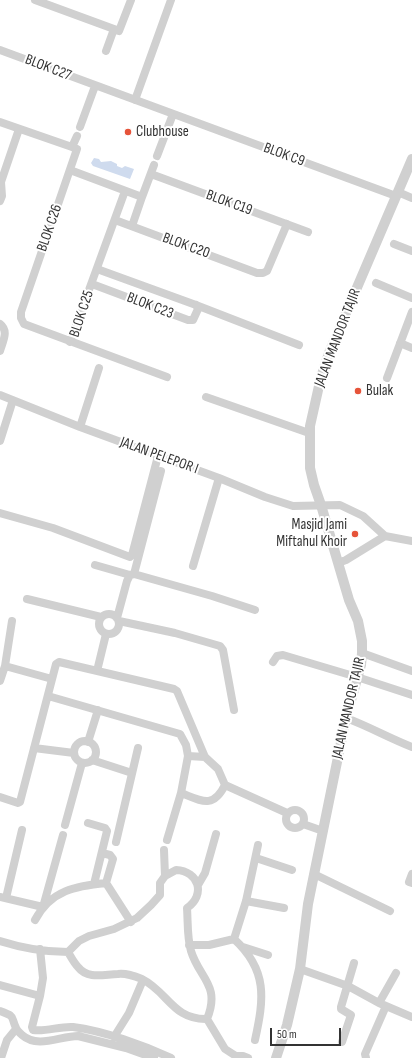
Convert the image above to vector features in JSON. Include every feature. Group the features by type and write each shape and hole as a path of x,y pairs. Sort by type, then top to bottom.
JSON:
{"street":[{"path":"35,0 120,31 131,0"},
{"path":"135,100 171,0"},
{"path":"106,51 114,29"},
{"name":"BLOK C27","path":"0,50 135,100"},
{"path":"80,127 95,86"},
{"name":"BLOK C9","path":"135,100 397,194 412,198"},
{"path":"157,156 173,114"},
{"path":"0,122 72,147 76,136"},
{"path":"0,201 2,196 0,182 19,129"},
{"name":"BLOK C26","path":"70,342 24,324 21,318 21,312 77,149 72,147"},
{"name":"JALAN MANDOR TAJIR","path":"276,1058 287,1025 300,969 308,904 346,718 361,665 362,654 362,641 358,622 349,600 314,485 310,468 309,433 317,393 329,353 412,159"},
{"path":"132,226 154,165"},
{"path":"70,170 142,197"},
{"name":"BLOK C19","path":"150,174 308,232"},
{"name":"BLOK C25","path":"125,190 70,342 167,377"},
{"name":"BLOK C20","path":"115,220 257,273 264,273 267,271 286,224"},
{"path":"394,244 412,251"},
{"name":"BLOK C23","path":"97,269 299,345"},
{"path":"376,283 412,298"},
{"name":"BLOK C23","path":"92,284 188,320 193,320 197,314 198,309 196,305"},
{"path":"387,378 412,312"},
{"path":"0,324 6,333 0,351"},
{"path":"400,343 412,348"},
{"path":"80,427 99,368"},
{"name":"JALAN PELEPOR I","path":"0,395 80,427 219,478 265,498 293,506 340,505 363,516 385,536"},
{"path":"206,397 309,433"},
{"path":"0,441 13,400"},
{"path":"0,513 53,528 130,557 132,555 158,456"},
{"path":"162,471 132,575 127,581 118,620 118,628 110,634 106,634 100,630 98,623 104,614 111,614 118,620 220,646 223,650 234,710"},
{"path":"193,566 219,478"},
{"path":"338,563 346,560 385,536 412,541"},
{"path":"95,565 212,596 255,610"},
{"path":"28,599 102,617"},
{"path":"0,680 12,621"},
{"path":"97,671 106,634"},
{"path":"362,654 412,671"},
{"path":"273,662 277,656 283,655 412,695"},
{"path":"0,799 18,803 20,802 57,662 174,689 177,692 205,757 218,769 225,784 287,813"},
{"path":"4,666 52,679"},
{"path":"48,696 178,733 182,736 188,756 181,793 167,840"},
{"path":"88,742 98,710"},
{"path":"346,718 363,724 380,734 412,747"},
{"path":"81,742 88,742 95,750 94,758 87,763 78,761 74,753 76,747 81,742"},
{"path":"34,748 74,753"},
{"path":"116,842 138,748"},
{"path":"188,756 205,757"},
{"path":"92,760 132,773"},
{"path":"65,825 82,763"},
{"path":"181,793 204,802 213,800 220,795 225,784"},
{"path":"303,824 304,818 301,812 295,809 287,813 285,820 288,826 294,828 303,824 323,830"},
{"path":"88,823 107,829 94,884"},
{"path":"22,830 3,897 43,908"},
{"path":"208,1019 211,1011 212,993 208,982 192,955 189,945 187,908 197,897 198,885 205,873 216,834"},
{"path":"43,908 62,835"},
{"path":"234,939 246,901 258,845"},
{"path":"164,850 165,876"},
{"path":"102,852 110,855 112,859 106,883 131,922"},
{"path":"256,858 292,870"},
{"path":"0,941 15,946 52,952 68,952 79,941 89,936 114,929 131,922 152,905 160,896 160,883 165,876 176,870 185,871 192,876 198,885"},
{"path":"314,874 390,911"},
{"path":"412,874 409,882 412,883"},
{"path":"35,920 43,908 53,898 68,890 106,883"},
{"path":"246,901 284,908"},
{"path":"189,945 209,945 234,939"},
{"path":"234,939 243,947 257,968 261,985 260,1012 255,1040"},
{"path":"243,947 268,955"},
{"path":"40,949 43,978 32,1028 33,1030 73,1027 114,1037 157,1051 171,1058"},
{"path":"68,952 78,968 86,973 95,976 127,974 143,980 152,985 173,1006 189,1017 208,1019"},
{"path":"342,1042 351,1015 341,1008 354,963"},
{"path":"300,969 348,986 382,1005 412,1017"},
{"path":"366,1058 365,1054 382,1005 396,973"},
{"path":"114,1037 129,1013 143,980"},
{"path":"0,985 40,996"},
{"path":"0,1012 12,1016 16,1029 24,1037 34,1041 42,1042 70,1036 78,1036 126,1048 154,1058"},
{"path":"208,1019 225,1049 236,1057 243,1056 248,1058"},
{"path":"1,1058 7,1040 16,1029"}],"water":[{"path":"94,158 99,159 101,162 111,161 122,168 125,166 134,169 130,179 93,166 91,163"}],"place":[{"name":"Clubhouse","path":"128,132"},
{"name":"Bulak","path":"358,391"},
{"name":"Masjid Jami Miftahul Khoir","path":"355,534"}]}
